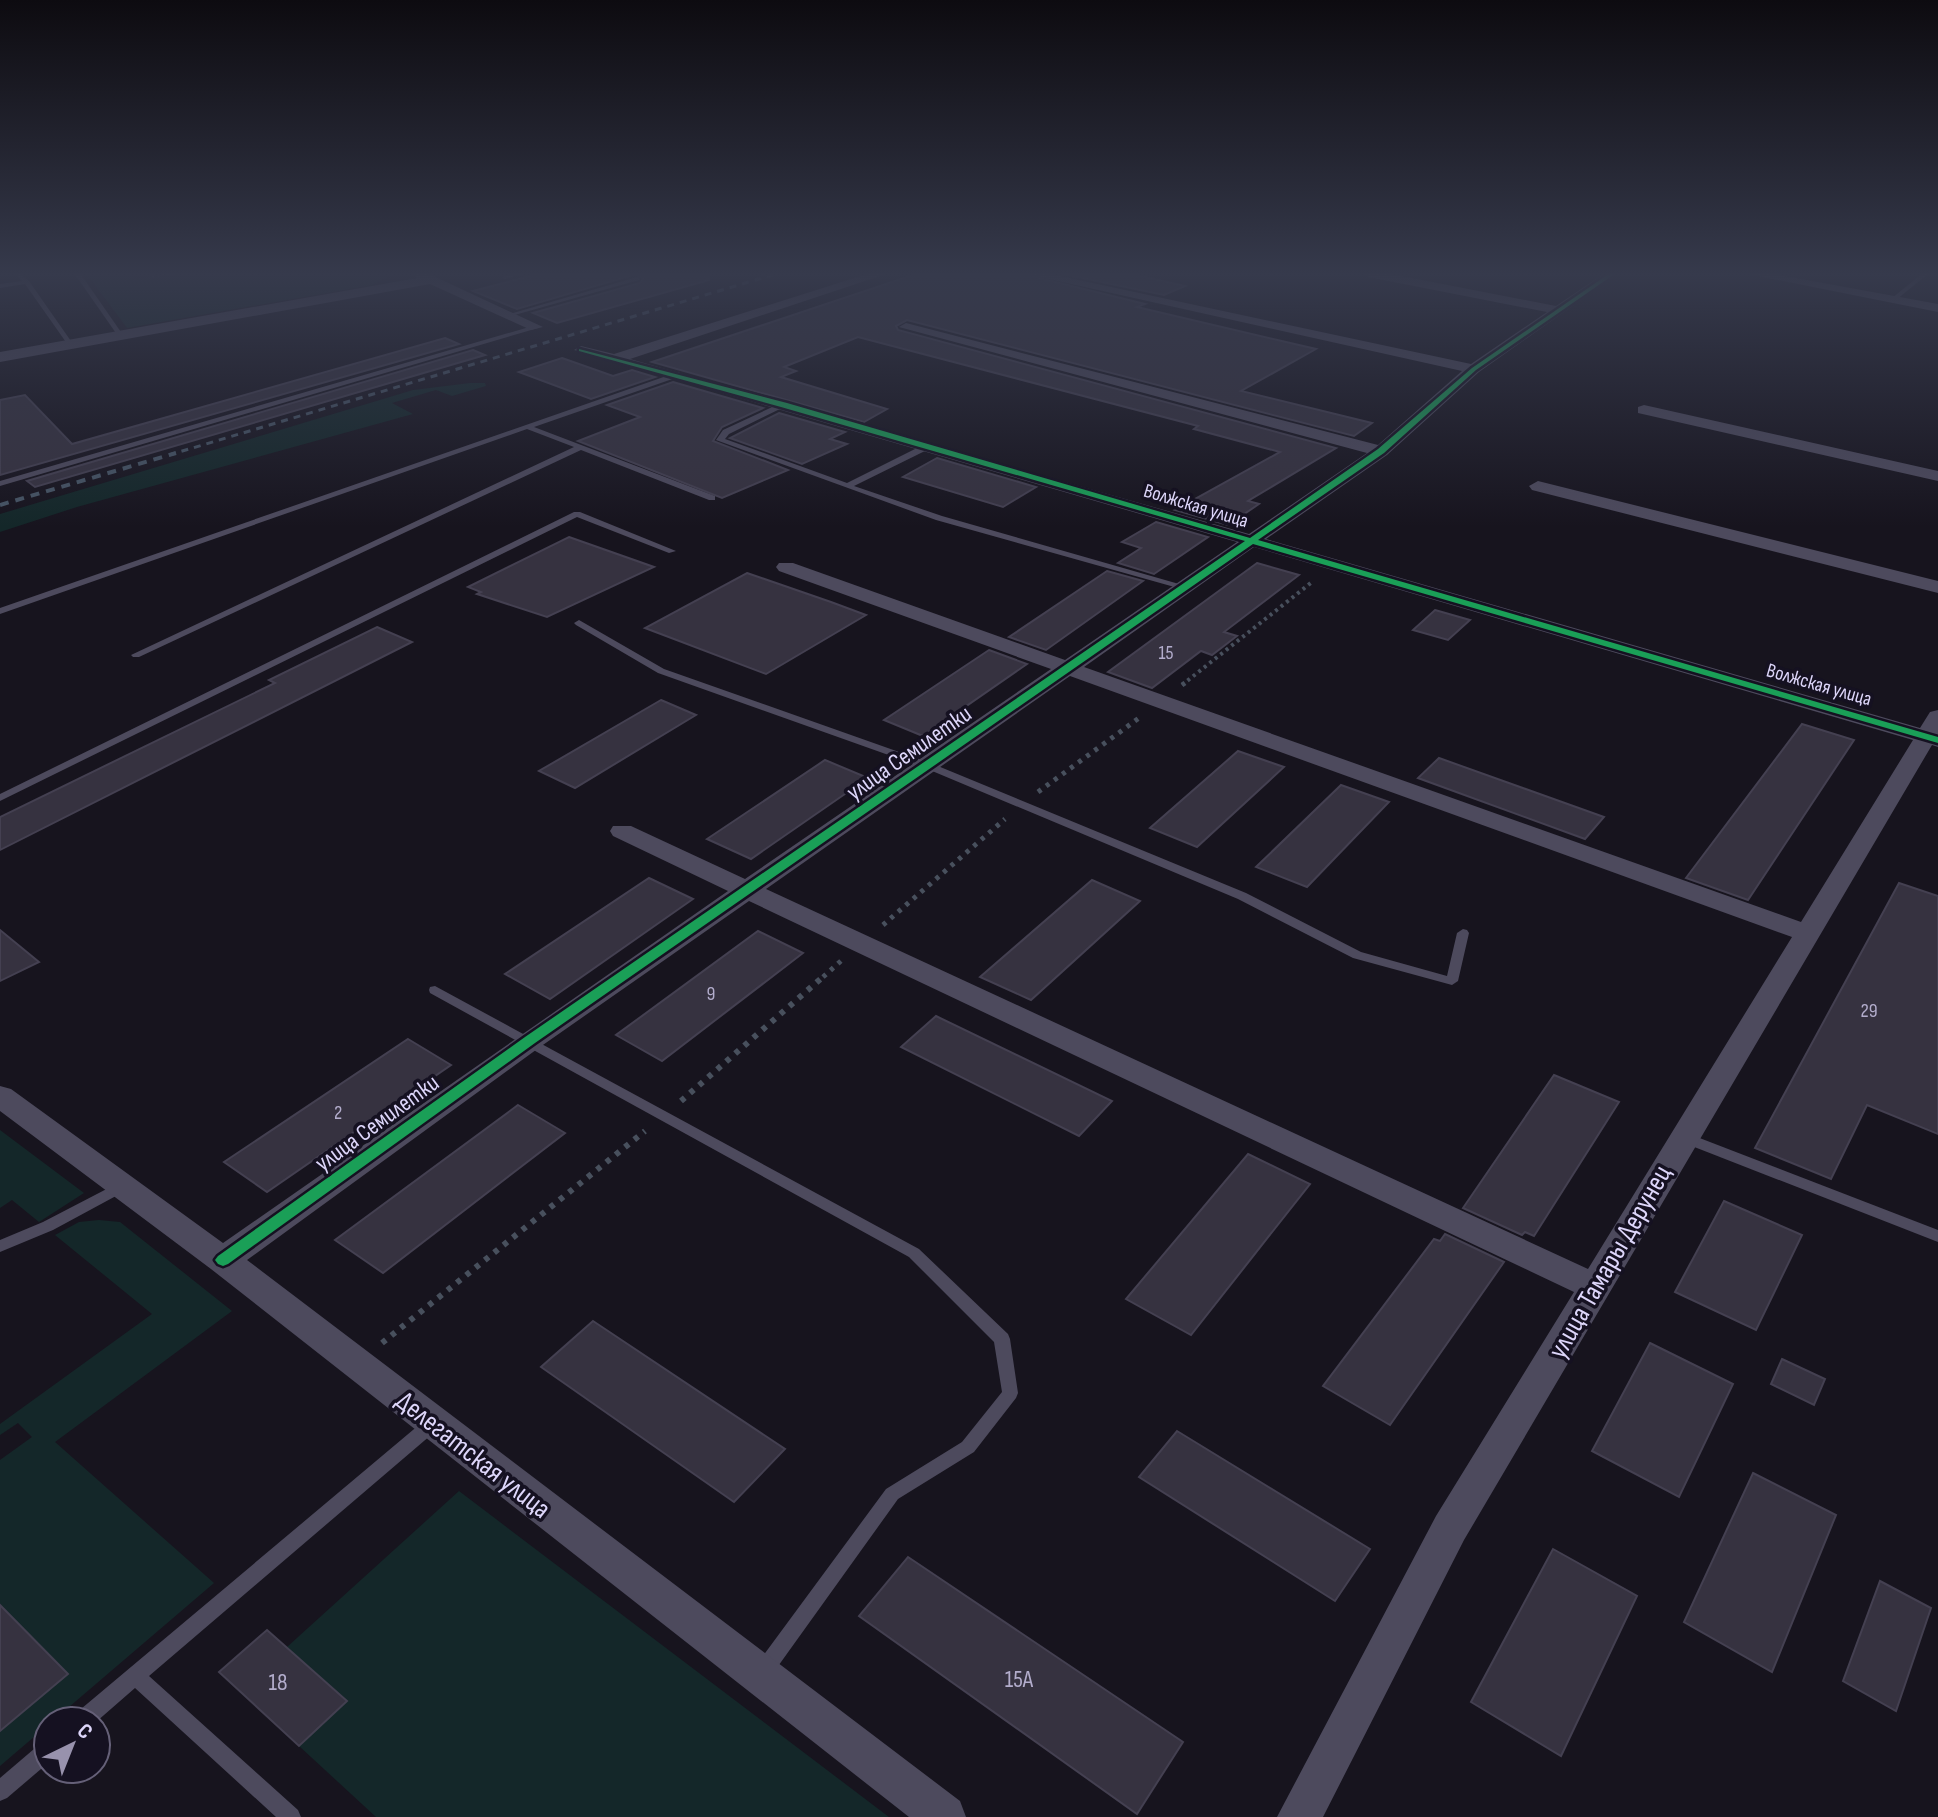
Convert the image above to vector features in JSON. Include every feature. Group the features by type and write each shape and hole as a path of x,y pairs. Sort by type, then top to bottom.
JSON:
{"street":[{"name":"Волжская улица","path":"610,358 678,374 1246,541 1935,732"},
{"path":"1024,358 1381,451"},
{"path":"1422,358 1474,369"},
{"name":"улица Семилетки","path":"223,1260 530,1040 1069,669 1246,541 1381,451 1490,358"},
{"path":"1644,410 1938,476"},
{"path":"1538,486 1938,587"},
{"path":"786,567 1807,933"},
{"name":"улица Тамары Дерунец","path":"1299,1817 1450,1528 1598,1288 1683,1136 1935,732"},
{"path":"622,831 1598,1288"},
{"name":"Делегатская улица","path":"0,1096 223,1260 944,1817"}],"lane":[{"path":"0,484 431,358"},
{"path":"0,611 678,374"},
{"path":"784,405 726,432 720,440 939,518 1181,586"},
{"path":"528,427 712,498"},
{"path":"847,486 928,446"},
{"path":"136,655 581,447"},
{"path":"0,798 577,514 672,551"},
{"path":"579,623 661,671 929,766 1242,896 1357,955 1452,981 1463,933"},
{"path":"435,990 914,1253 1002,1339 1010,1393 968,1447 892,1494 760,1675"},
{"path":"1683,1136 1938,1236"},
{"path":"0,1246 48,1226 122,1186"},
{"path":"101,1705 432,1424"},
{"path":"135,1676 291,1817"},
{"path":"0,1791 32,1764"}],"green space":[{"path":"485,383 486,386 452,396 436,390 392,403 413,414 77,507 0,532 0,514 413,390"},
{"path":"0,1130 84,1193 39,1222 12,1200 0,1208"},
{"path":"79,1222 120,1222 232,1311 55,1442 214,1583 71,1705 32,1705 32,1739 0,1766 0,1460 32,1437 18,1423 0,1435 0,1424 152,1314 55,1235"},
{"path":"459,1491 889,1817 376,1817 299,1746 346,1701 287,1647"}],"building":[{"path":"375,358 411,358 0,475 0,400 25,395 72,444"},
{"path":"446,358 475,358 35,487 27,481"},
{"path":"562,358 613,376 632,370 655,377 591,399 519,372"},
{"path":"665,358 807,358 784,367 796,371 781,377 887,409 864,422 652,362"},
{"path":"937,358 1001,358 1336,448 1248,501 1259,504 1228,525 1175,510 1280,452 1194,429 1198,426"},
{"path":"1053,358 1300,358 1241,391 1372,423 1354,436"},
{"path":"673,382 763,408 722,427 713,441 788,470 722,498 578,441 640,417 607,405"},
{"path":"779,413 845,432 830,439 847,444 802,464 730,438"},
{"path":"937,458 1036,487 1003,507 903,477"},
{"path":"1156,522 1208,537 1154,574 1118,563 1141,548 1122,542"},
{"path":"569,537 654,567 547,617 477,594 481,592 468,587"},
{"path":"1257,563 1299,575 1224,632 1237,636 1212,655 1201,651 1152,688 1108,672"},
{"path":"1107,571 1143,581 1046,650 1009,637"},
{"path":"747,573 866,615 766,674 645,628"},
{"path":"1435,610 1470,620 1448,640 1413,630"},
{"path":"377,627 412,642 0,850 0,817 275,683 269,680"},
{"path":"989,650 1027,664 923,736 884,720"},
{"path":"661,700 696,715 575,788 539,771"},
{"path":"1802,724 1854,740 1748,900 1686,878"},
{"path":"1238,751 1284,767 1197,847 1150,828"},
{"path":"1439,758 1604,817 1585,839 1418,778"},
{"path":"825,760 868,778 751,859 707,839"},
{"path":"1341,785 1389,802 1307,887 1256,867"},
{"path":"649,878 693,899 550,999 505,974"},
{"path":"1092,880 1140,901 1031,1000 980,977"},
{"path":"1899,883 1938,896 1938,1134 1867,1105 1831,1179 1755,1148"},
{"path":"0,930 39,962 0,981"},
{"path":"758,931 803,953 662,1061 616,1035"},
{"path":"936,1016 1112,1101 1079,1136 901,1047"},
{"path":"408,1039 451,1065 267,1192 224,1162"},
{"path":"1554,1075 1619,1102 1534,1236 1525,1232 1522,1235 1463,1208"},
{"path":"518,1105 565,1133 383,1273 335,1240"},
{"path":"1248,1154 1310,1184 1191,1335 1126,1299"},
{"path":"1724,1201 1802,1235 1756,1330 1675,1292"},
{"path":"1445,1234 1504,1262 1390,1425 1323,1386 1434,1239 1440,1241"},
{"path":"593,1321 785,1449 734,1502 541,1367"},
{"path":"1650,1343 1733,1384 1679,1497 1592,1451"},
{"path":"1782,1359 1825,1379 1814,1405 1771,1384"},
{"path":"1177,1431 1370,1549 1335,1601 1139,1477"},
{"path":"1753,1473 1836,1515 1772,1672 1684,1622"},
{"path":"1553,1549 1637,1596 1561,1756 1471,1702"},
{"path":"908,1557 1183,1742 1137,1814 859,1616"},
{"path":"1880,1581 1931,1608 1896,1711 1843,1681"},
{"path":"0,1605 68,1674 0,1731"},
{"path":"267,1630 347,1701 299,1746 219,1672"}],"railway":[{"path":"169,455 495,358"},
{"path":"0,505 176,453"}],"cycle path":[{"path":"610,358 784,405 1938,740"},
{"path":"223,1260 530,1040 1381,451 1490,358"}]}
